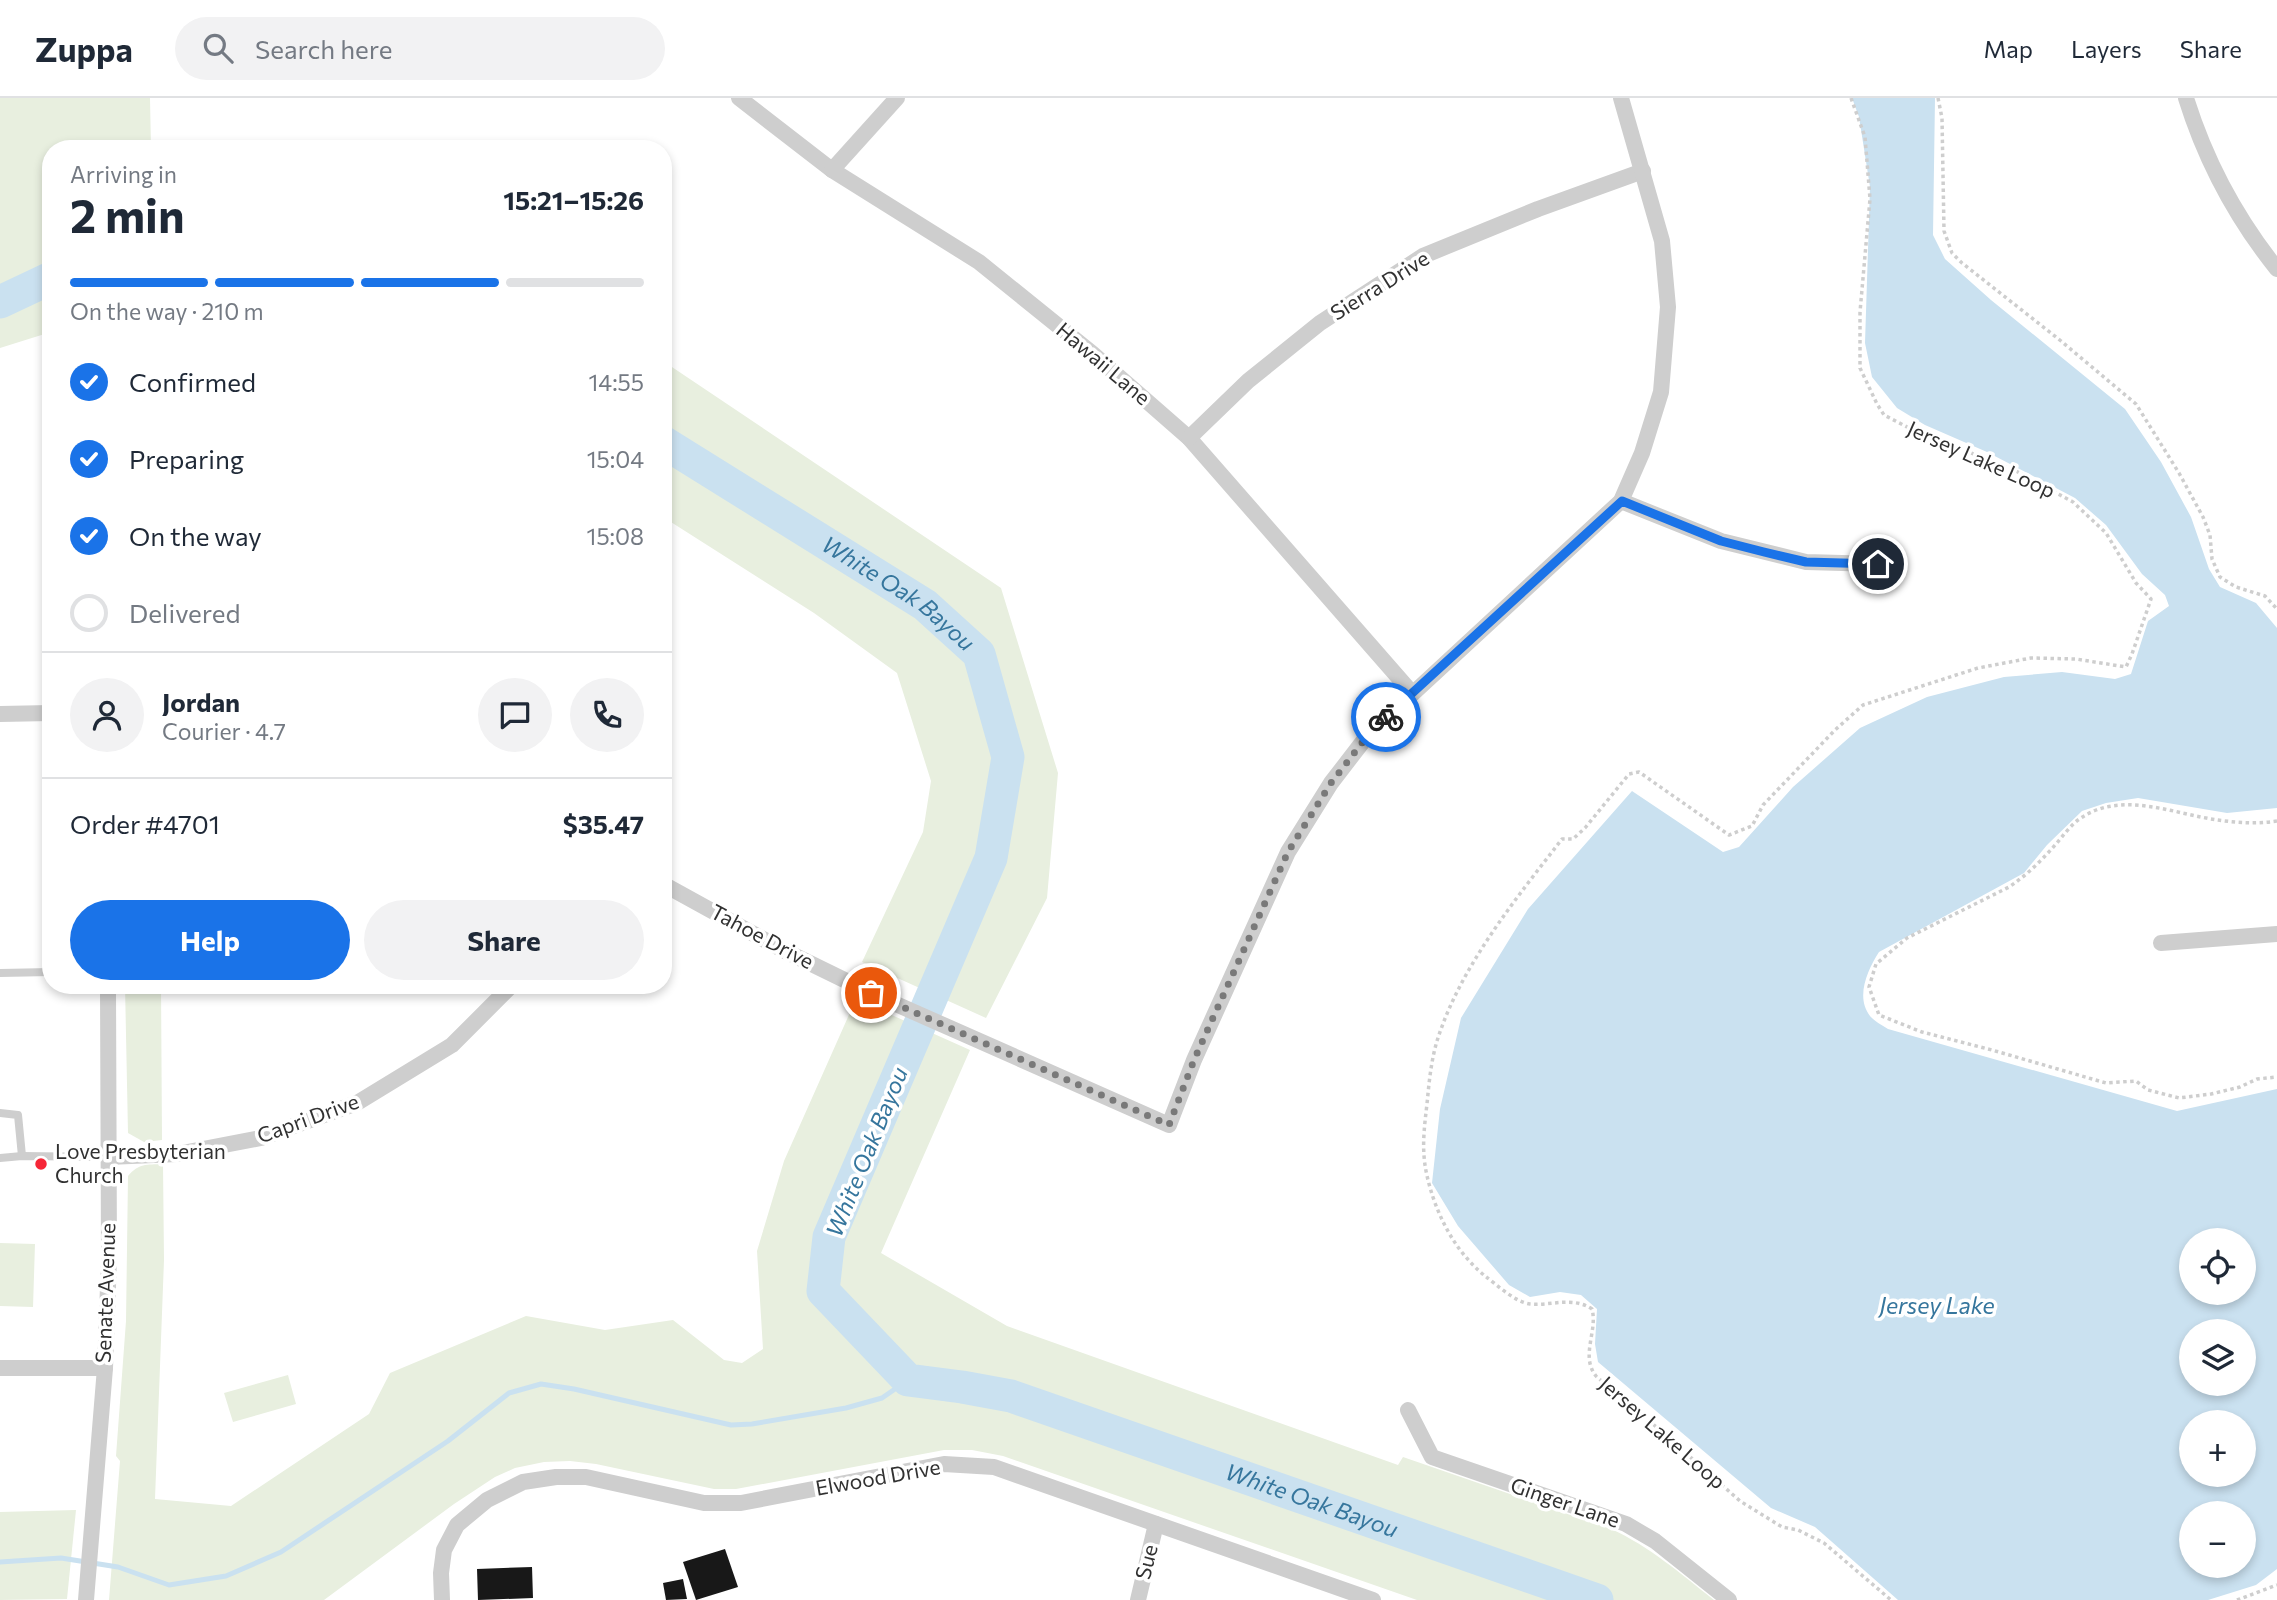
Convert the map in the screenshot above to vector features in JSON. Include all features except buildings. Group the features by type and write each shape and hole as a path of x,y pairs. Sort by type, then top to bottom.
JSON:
{"street":[{"name":"Hawaii Lane","path":"738,98 832,170 979,262 1093,354 1189,438 1412,693"},
{"path":"832,170 897,98"},
{"path":"1412,693 1622,501 1642,453 1661,392 1668,307 1662,241 1621,98"},
{"path":"2186,98 2210,162 2235,207 2277,269"},
{"name":"Sierra Drive","path":"1189,438 1248,381 1320,323 1423,256 1538,209 1643,171"},
{"path":"1622,501 1721,541 1806,562 1878,564"},
{"name":"Tahoe Drive","path":"672,889 783,950 871,993 1169,1125 1194,1060 1288,852 1331,783 1368,735 1412,693"},
{"path":"0,715 42,713"},
{"path":"2161,943 2277,934"},
{"name":"Senate Avenue","path":"86,1597 105,1368 109,1259 108,994"},
{"name":"Capri Drive","path":"108,1157 177,1154 261,1138 357,1103 452,1045 503,994"},
{"path":"0,1368 105,1368"},
{"name":"Ginger Lane","path":"1408,1410 1433,1457 1626,1524 1655,1541 1729,1600"},
{"name":"Elwood Drive","path":"442,1600 444,1550 457,1525 487,1500 523,1482 556,1477 586,1477 704,1503 741,1503 944,1464 994,1467 1373,1600"},
{"name":"Sue","path":"1138,1600 1156,1524"}],"lane":[{"path":"0,973 42,972"},
{"path":"0,1113 18,1115 22,1156"},
{"path":"0,1158 108,1157"}],"path":[{"name":"Jersey Lake Loop","path":"1852,98 1865,137 1870,199 1860,312 1860,368 1877,404 1884,415 1911,429 2016,471 2073,502 2106,533 2136,583 2151,599 2132,654 2126,667 2076,659 2031,658 1978,668 1863,705 1835,730 1763,805 1752,826 1729,835 1639,772 1629,774 1586,828 1573,839 1562,839 1524,886 1481,949 1457,994 1437,1041 1422,1145 1426,1177 1442,1220 1458,1250 1484,1275 1521,1301 1530,1304 1574,1301 1592,1309 1594,1322 1588,1357 1596,1376 1740,1501 1782,1527 1798,1530 1824,1543 1891,1600"},
{"path":"1938,98 1942,118 1944,231 1952,253 1962,264 2136,404 2203,517 2210,535 2212,559 2220,577 2236,587 2264,596 2277,609"},
{"path":"2277,821 2260,823 2218,820 2127,804 2099,809 2077,820 2025,877 1907,938 1875,964 1869,987 1879,1015 1922,1032 2106,1083 2136,1081 2148,1090 2179,1098 2211,1094 2240,1087 2256,1079 2277,1077"},
{"path":"2237,1600 2277,1585"}],"green space":[{"path":"0,98 150,98 151,140 42,140 42,335 0,348"},
{"path":"672,367 1001,588 1058,773 1047,898 986,1018 862,962 923,832 931,781 897,673 814,613 672,523"},
{"path":"125,994 161,994 162,1140 144,1142 128,1133"},
{"path":"856,999 970,1050 881,1253 1007,1326 1398,1465 1403,1457 1611,1529 1652,1552 1714,1600 1417,1600 1003,1456 972,1450 944,1450 736,1489 714,1489 596,1464 544,1462 515,1468 495,1477 324,1600 109,1600 120,1461 116,1456 126,1321 128,1176 132,1172 143,1166 163,1164 164,1260 155,1499 231,1506 369,1414 390,1373 526,1316 605,1330 673,1320 724,1360 742,1363 763,1349 757,1251 784,1161"},
{"path":"0,1243 35,1244 33,1307 0,1306"},
{"path":"288,1375 296,1404 233,1422 224,1393"},
{"path":"76,1510 67,1599 0,1600 0,1512"}],"water":[{"name":"Jersey Lake","path":"1852,98 1935,98 1933,235 1945,259 2125,409 2161,462 2191,517 2209,569 2220,587 2256,603 2277,628 2277,808 2227,813 2138,798 2106,803 2082,811 2047,845 2024,873 1879,952 1867,975 1863,992 1870,1016 1888,1029 2177,1111 2277,1089 2277,1569 2256,1585 2208,1600 1898,1600 1815,1527 1771,1508 1598,1362 1595,1344 1597,1309 1581,1295 1560,1292 1530,1297 1509,1285 1458,1226 1432,1183 1440,1109 1461,1018 1528,909 1632,791 1723,852 1739,847 1793,787 1860,728 1927,697 2004,677 2062,672 2115,679 2131,674 2148,621 2169,606 2165,595 2142,574 2106,525 2075,498 1987,452 1925,425 1897,408 1872,377 1865,343 1870,187 1859,117"}],"waterway":[{"name":"White Oak Bayou","path":"0,302 42,282"},
{"name":"White Oak Bayou","path":"672,448 925,605 979,654 1008,757 991,858 829,1237 823,1291 908,1380 1011,1396 1597,1600"},
{"path":"0,1562 61,1558 118,1567 169,1585 226,1576 281,1552 448,1441 509,1393 541,1384 731,1425 846,1408 882,1398 908,1380"}],"way so far":[{"path":"871,993 1169,1125 1194,1060 1288,852 1331,783 1368,735 1386,717"}],"place":[{"name":"Love Presbyterian Church","path":"41,1164"}],"route":[{"path":"1386,717 1622,501 1721,541 1764,552 1806,562 1878,564"}]}
